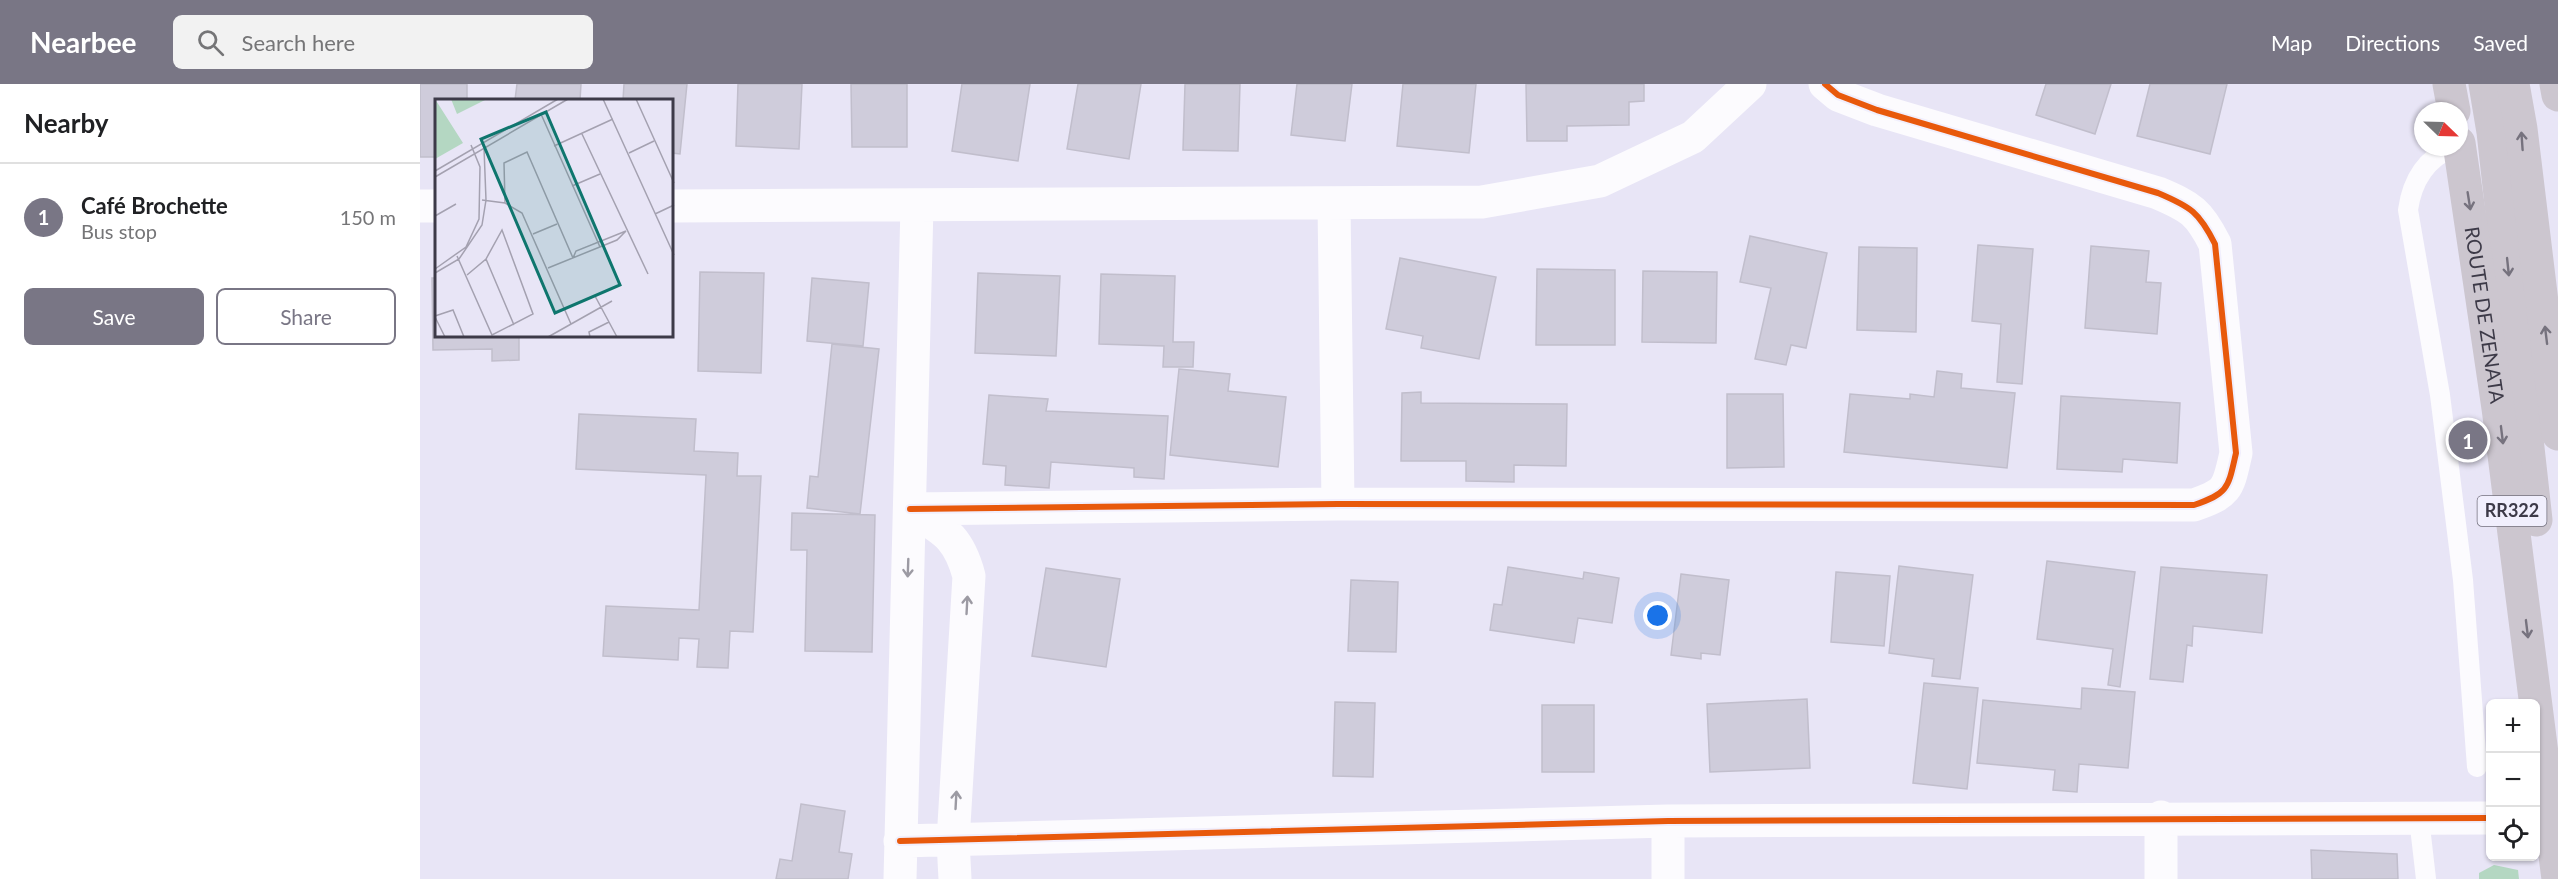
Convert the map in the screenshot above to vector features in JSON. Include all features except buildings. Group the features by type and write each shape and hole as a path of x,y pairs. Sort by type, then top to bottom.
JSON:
{"main road":[{"path":"2449,84 2452,102"},
{"name":"ROUTE DE ZENATA","path":"2485,84 2558,702"},
{"path":"2513,84 2521,129 2558,434"},
{"path":"2556,84 2558,95"},
{"name":"ROUTE DE ZENATA","path":"2461,156 2498,408 2543,817 2558,879"}],"street":[{"path":"674,206 1482,202 1600,181 1693,137 1750,84"},
{"path":"910,509 1338,504 2194,505 2218,497 2230,482 2236,453 2215,244 2202,218 2182,203 2158,193 1877,110 1838,95 1825,84"},
{"path":"1334,204 1338,504"},
{"path":"900,879 916,206"},
{"path":"910,509 948,534 963,553 969,576 953,841 955,879"},
{"path":"900,841 1668,821 2161,817 2486,818"},
{"path":"2161,817 2161,879"},
{"path":"1668,821 1668,879"}],"lane":[{"path":"2439,156 2428,163 2417,178 2408,210 2445,429 2463,580 2477,767"},
{"path":"2419,818 2426,879"}],"green space":[{"path":"2494,865 2518,870 2519,879 2479,879 2479,873"}],"cycle path":[{"path":"910,509 1338,504 2194,505 2221,493 2228,482 2236,453 2215,244 2199,217 2179,202 2158,193 1877,110 1838,95 1825,84"},
{"path":"900,841 1668,821 2486,818"}],"place":[{"name":"Café Brochette","path":"2468,440"}]}
